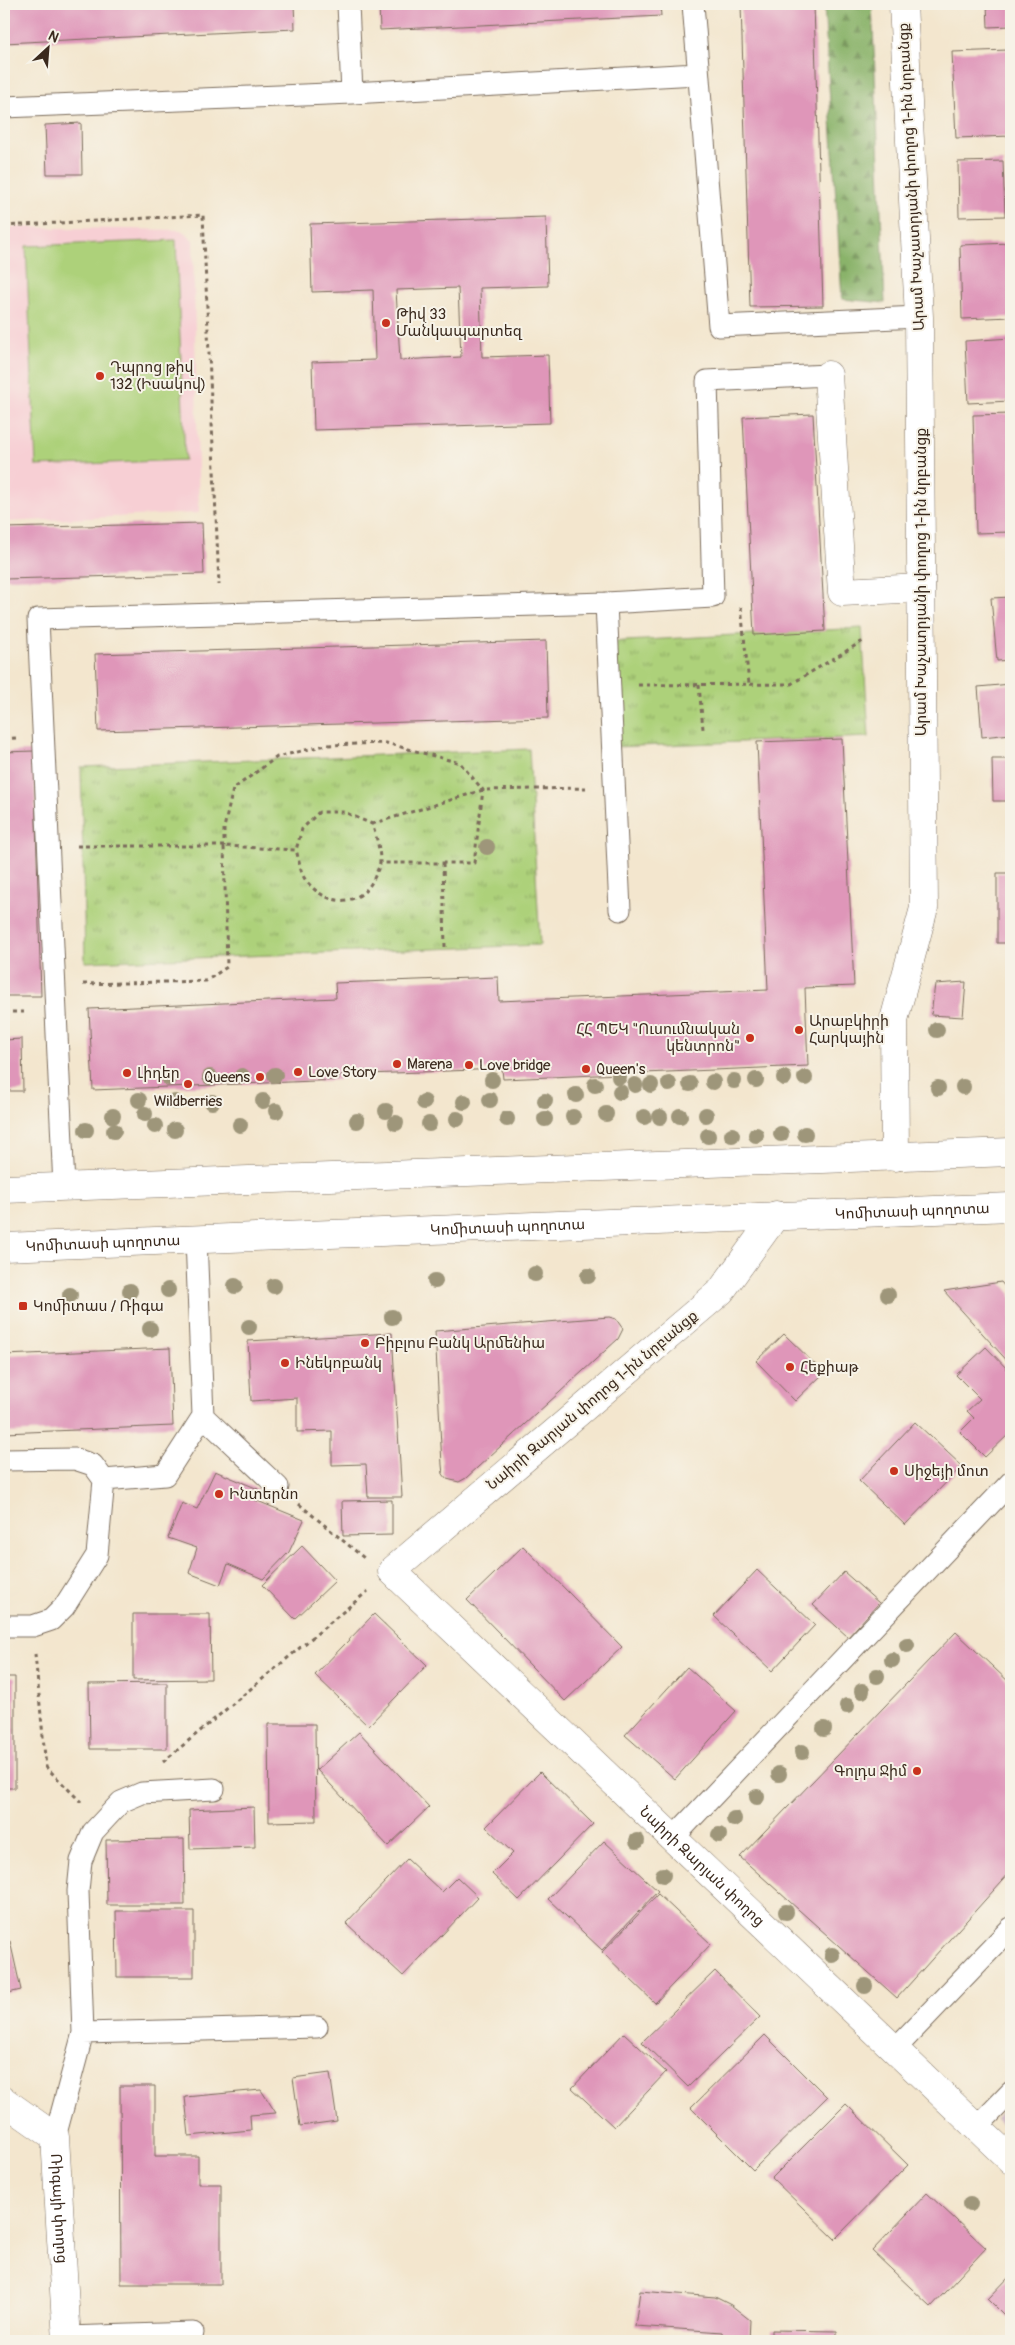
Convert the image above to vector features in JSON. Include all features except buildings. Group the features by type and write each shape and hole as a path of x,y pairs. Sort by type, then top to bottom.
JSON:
{"street":[{"name":"Արամ Խաչատրյանի փողոց 1-ին նրբանցք","path":"895,1157 894,1020 924,908 919,317 902,4"},
{"path":"828,375 842,592 921,588"},
{"path":"4,1189 1011,1152"},
{"name":"Կոմիտասի պողոտա","path":"4,1247 1011,1207"},
{"name":"Նաիրի Զարյան փողոց 1-ին նրբանցք","path":"392,1571 721,1291 776,1215"},
{"name":"Նաիրի Զարյան փողոց","path":"392,1571 1011,2160"},
{"name":"Ռիգայի փողոց","path":"4,2101 55,2137 67,2339"}],"lane":[{"path":"348,4 352,93"},
{"path":"693,4 697,74 719,326 919,317"},
{"path":"4,108 352,93 697,74"},
{"path":"64,1187 38,619 606,603 713,597 707,381 828,375"},
{"path":"606,603 620,910"},
{"path":"104,1480 165,1475 203,1416 196,1238"},
{"path":"203,1416 278,1487"},
{"path":"4,1460 76,1458 93,1465 104,1480 96,1555 64,1607 50,1620 33,1626 4,1626"},
{"path":"673,1838 1011,1482"},
{"path":"55,2137 83,2033 78,1891 81,1861 94,1832 121,1802 142,1793 214,1789"},
{"path":"895,2050 1011,1928"},
{"path":"83,2033 317,2027"},
{"path":"977,2127 1011,2092"},
{"path":"67,2339 193,2333"}],"path":[{"path":"4,226 203,215 220,613"},
{"path":"741,606 748,684"},
{"path":"610,685 792,684 863,641"},
{"path":"699,684 703,729"},
{"path":"55,984 206,981 227,967 224,828 233,789 277,757 326,745 386,743 460,763 482,790 474,863 380,863"},
{"path":"372,824 378,840 380,863 370,886 359,897 340,901 320,894 304,878 296,850 302,830 319,812 344,812 372,824 482,790 615,788"},
{"path":"49,846 224,846 296,850"},
{"path":"443,863 445,948"},
{"path":"157,1767 392,1571 364,1558 278,1487"},
{"path":"33,1626 46,1767 101,1824"}],"shaded area":[{"name":"Դպրոց թիվ 132 (Իսակով)","path":"4,227 181,230 193,240 199,513 4,522"},
{"path":"1011,2102 1011,2134 995,2119"}],"green space":[{"path":"824,4 872,4 885,303 842,299"},
{"path":"176,240 185,460 36,466 26,246"},
{"path":"862,628 869,737 613,747 608,642"},
{"path":"529,749 540,945 85,962 81,767"}],"place":[{"name":"Թիվ 33 Մանկապարտեզ","path":"386,323"},
{"name":"Դպրոց թիվ 132 (Իսակով)","path":"100,376"},
{"name":"Արաբկիրի Հարկային","path":"799,1030"},
{"name":"ՀՀ ՊԵԿ \"Ուսումնական կենտրոն\"","path":"750,1038"},
{"name":"Marena","path":"397,1064"},
{"name":"Love bridge","path":"469,1065"},
{"name":"Queen's","path":"586,1069"},
{"name":"Love Story","path":"298,1072"},
{"name":"Լիդեր","path":"127,1073"},
{"name":"Queens","path":"260,1077"},
{"name":"Wildberries","path":"188,1084"},
{"name":"Կոմիտաս / Ռիգա","path":"23,1306"},
{"name":"Բիբլոս Բանկ Արմենիա","path":"365,1343"},
{"name":"Ինեկոբանկ","path":"285,1363"},
{"name":"Հեքիաթ","path":"790,1367"},
{"name":"Սիջեյի մոտ","path":"894,1471"},
{"name":"Ինտերնո","path":"219,1494"},
{"name":"Գոլդս Ջիմ","path":"917,1771"}]}
